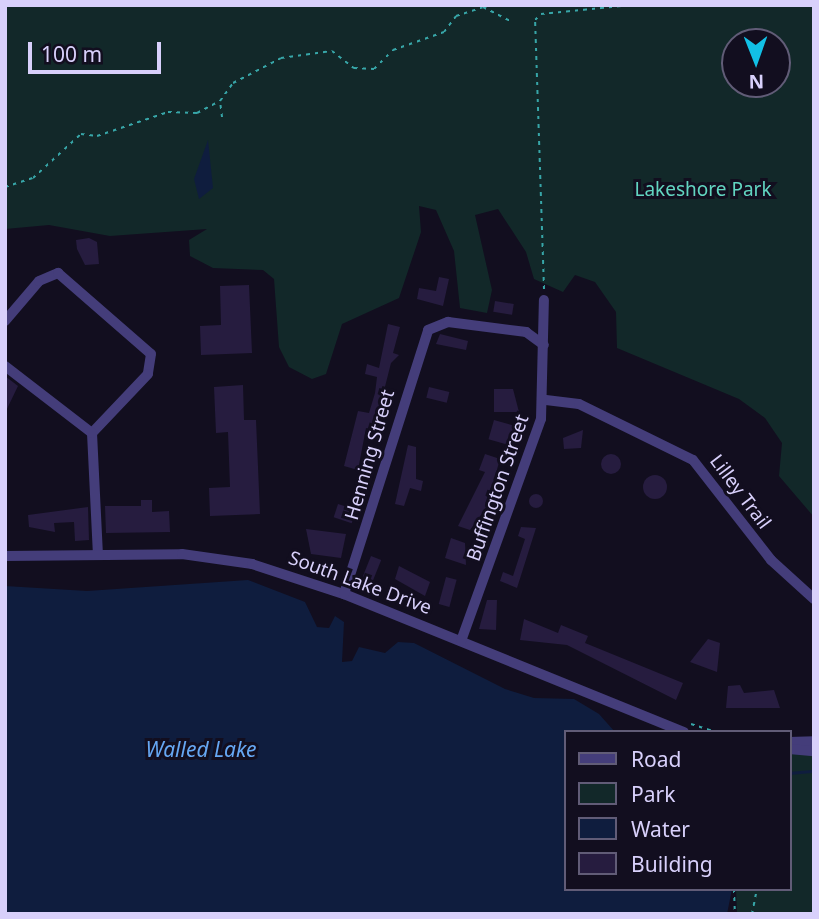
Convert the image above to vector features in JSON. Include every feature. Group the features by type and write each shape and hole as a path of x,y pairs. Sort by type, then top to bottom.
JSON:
{"street":[{"path":"5,321 39,281 58,273 70,279 151,354 148,374 92,433 98,555"},
{"name":"Buffington Street","path":"461,640 523,481 546,400 544,300"},
{"name":"Henning Street","path":"344,594 421,342 432,327 448,322 526,332 544,345"},
{"path":"5,366 92,433"},
{"name":"Lilley Trail","path":"546,400 598,412 693,460 771,560 814,598"},
{"name":"South Lake Drive","path":"5,556 222,557 344,594 679,730"},
{"path":"791,742 814,741"},
{"path":"791,749 814,751"}],"path":[{"path":"544,300 534,20 541,13 632,5"},
{"path":"5,187 33,178 81,134 97,136 167,113 197,113 220,101 241,76 307,50 332,51 354,68 374,69 393,50 444,32 456,16 483,7 511,21"},
{"path":"220,101 222,117"},
{"path":"734,891 736,914"},
{"path":"752,914 757,891"}],"green space":[{"name":"Lakeshore Park","path":"5,5 814,5 814,517 779,476 782,443 765,418 739,399 617,348 616,312 595,282 575,275 563,292 534,279 526,252 498,209 475,215 492,290 487,313 460,308 454,251 436,210 419,206 421,232 399,298 342,324 326,374 312,379 289,367 279,347 274,279 263,270 213,268 190,256 189,240 207,229 110,236 49,225 5,229"},
{"path":"791,753 814,753 814,914 737,914 736,891 791,891"}],"water":[{"path":"208,140 213,188 199,199 194,179"},
{"name":"Walled Lake","path":"248,580 305,602 317,627 329,628 335,616 344,622 342,662 352,661 359,647 385,653 398,642 414,643 505,689 534,698 574,699 599,714 613,730 564,730 564,891 732,891 727,914 5,914 5,586 87,591"}],"building":[{"path":"89,238 97,242 99,264 85,265 77,249 76,240"},
{"path":"439,277 449,279 443,306 417,299 419,288 436,291"},
{"path":"249,285 252,353 201,355 200,326 221,325 220,286"},
{"path":"495,301 514,304 512,315 493,312"},
{"path":"388,324 400,327 393,353 399,355 391,363 374,430 366,428 358,470 344,466 358,411 369,413 375,393 377,377 365,374 367,364 379,368"},
{"path":"440,334 468,341 466,350 436,344"},
{"path":"5,376 18,386 5,413"},
{"path":"243,385 244,420 256,420 260,514 210,516 209,488 230,487 228,432 216,433 214,387"},
{"path":"429,387 449,392 447,403 426,398"},
{"path":"494,389 513,389 519,412 494,412"},
{"path":"494,420 515,426 510,445 488,439"},
{"path":"583,430 581,448 564,449 563,438"},
{"path":"408,445 416,447 416,479 423,481 421,491 410,488 404,506 395,504"},
{"path":"485,454 500,459 486,508 470,530 458,526 485,472 479,470"},
{"path":"611,454 618,457 621,464 618,471 611,474 604,471 601,464 604,457"},
{"path":"655,475 663,479 667,487 663,495 655,499 647,495 643,487 647,479"},
{"path":"533,494 539,494 543,501 539,508 533,508 529,504 529,498"},
{"path":"141,500 152,500 152,512 169,511 170,532 106,533 105,506 141,506"},
{"path":"338,504 356,510 352,523 334,517"},
{"path":"88,507 89,540 75,541 74,522 54,523 55,532 29,527 28,515"},
{"path":"521,527 536,528 517,588 500,581 503,572 513,576 525,539 518,536"},
{"path":"306,529 346,534 341,558 311,554"},
{"path":"451,538 465,543 466,565 445,558"},
{"path":"371,556 381,560 373,581 363,576"},
{"path":"399,566 430,582 425,596 395,579"},
{"path":"446,577 457,580 449,607 439,604"},
{"path":"487,600 497,600 496,630 479,629"},
{"path":"524,619 558,633 561,625 588,636 585,643 683,683 676,700 567,645 520,640"},
{"path":"708,639 720,643 717,672 690,662"},
{"path":"740,685 744,693 774,690 780,708 726,708 728,686"}],"waterway":[{"path":"791,773 814,771"}]}
